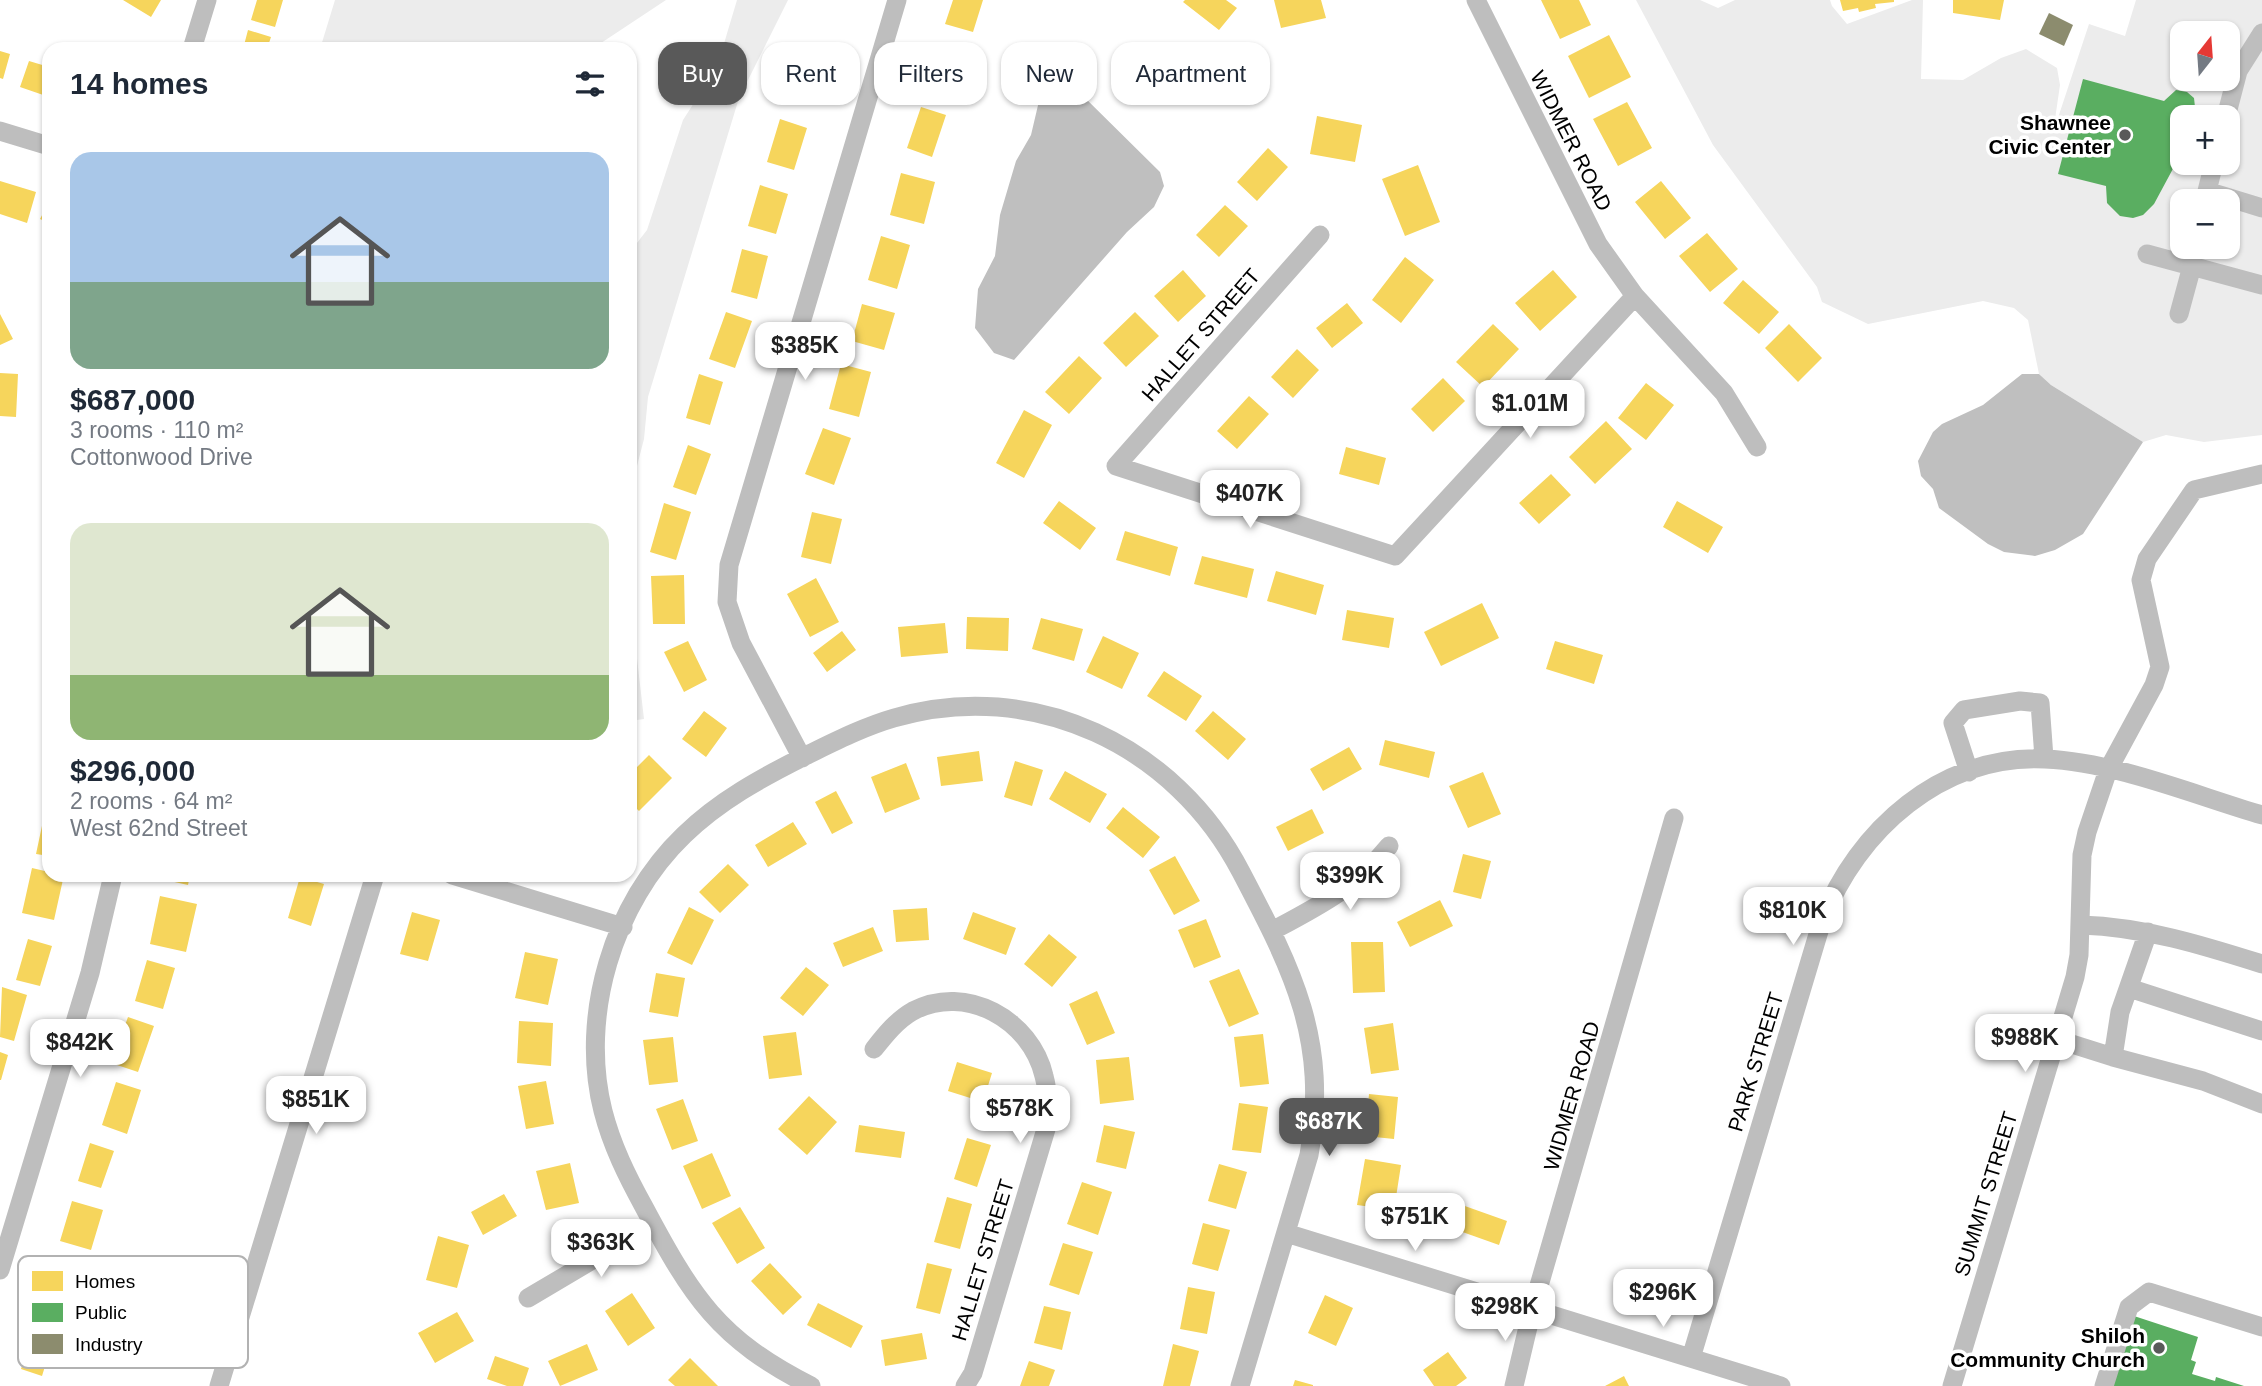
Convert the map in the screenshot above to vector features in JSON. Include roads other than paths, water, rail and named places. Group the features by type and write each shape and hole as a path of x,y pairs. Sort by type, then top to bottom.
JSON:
{"street":[{"path":"194,42 207,0"},
{"path":"802,758 741,643 727,602 729,565 897,0"},
{"name":"WIDMER ROAD","path":"1476,0 1598,244 1635,296 1724,393 1757,447"},
{"path":"2229,105 2238,71 2262,33"},
{"path":"0,131 42,144"},
{"path":"2211,175 2207,191 2262,208"},
{"name":"HALLET STREET","path":"1320,235 1116,466 1395,556 1635,296"},
{"path":"2147,254 2262,285"},
{"path":"2179,314 2192,266"},
{"name":"SUMMIT STREET","path":"1952,1386 2076,977 2081,925 2082,855 2108,770 2154,685 2160,667 2141,580 2147,559 2194,490 2262,474"},
{"path":"1969,772 1953,723 1964,710 2020,701 2040,703 2044,758"},
{"path":"811,1386 751,1351 718,1323 682,1276 653,1224 615,1150 602,1108 596,1065 602,986 623,927 648,879 681,838 746,787 867,727 898,717 957,707 1015,708 1062,718 1106,736 1135,752 1200,808 1233,855 1272,931 1301,996 1316,1077 1315,1124 1309,1155 1240,1386"},
{"name":"PARK STREET","path":"1691,1358 1832,894 1859,850 1898,810 1923,792 1969,772 2021,759 2044,758 2108,770 2262,815"},
{"name":"WIDMER ROAD","path":"1514,1386 1532,1310 1674,818"},
{"path":"1272,931 1341,894 1360,878 1389,846"},
{"path":"0,1270 90,973 111,882"},
{"path":"248,1291 373,882"},
{"path":"475,882 623,927"},
{"path":"2081,925 2127,926 2262,964"},
{"path":"2113,1057 2120,1012 2148,932"},
{"path":"2129,988 2262,1031"},
{"name":"HALLET STREET","path":"874,1049 890,1030 914,1011 941,1002 966,1003 984,1006 1020,1030 1044,1074 1049,1103 1046,1129 973,1373 965,1386"},
{"path":"2056,1039 2203,1082 2262,1104"},
{"path":"528,1298 653,1224"},
{"path":"1286,1233 1781,1386"},
{"path":"2104,1386 2129,1307 2149,1292 2262,1327"},
{"path":"219,1386 224,1368"}],"place":[{"name":"Shawnee Civic Center","path":"2125,135"},
{"name":"Shiloh Community Church","path":"2159,1348"}]}
